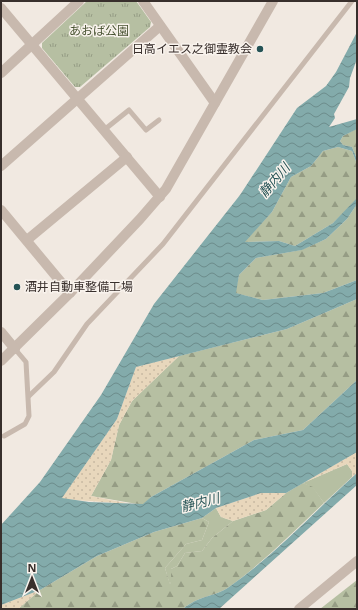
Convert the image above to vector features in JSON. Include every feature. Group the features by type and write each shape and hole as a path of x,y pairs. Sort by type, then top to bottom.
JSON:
{"street":[{"path":"7,1 1,7 32,46 160,196"},
{"path":"1,73 79,1"},
{"path":"143,1 215,103"},
{"path":"1,361 15,349 70,293 166,189 273,1"},
{"path":"1,166 146,42 160,26"},
{"path":"27,240 127,157"},
{"path":"1,210 70,293"},
{"path":"1,332 15,349"},
{"path":"299,609 357,561"}],"lane":[{"path":"29,396 54,372 87,324 163,244 352,1"},
{"path":"104,130 129,110 146,130 159,120"},
{"path":"4,436 25,424 29,416 26,362 15,349"}],"green space":[{"name":"あおば公園","path":"87,1 136,1 151,22 150,27 80,87 75,87 42,48 42,43"},
{"path":"356,129 357,159 352,147 343,145 340,141 343,136"},
{"path":"338,147 352,151 357,164 357,198 355,202 333,223 295,246 279,241 244,242 272,212 291,177 311,166 323,151"},
{"path":"357,204 357,280 323,293 263,300 235,293 239,275 256,258 301,250 326,239 347,219"},
{"path":"357,299 357,380 303,430 254,440 151,497 143,505 91,496 111,460 119,425 132,401 179,356 287,329"},
{"path":"347,464 352,471 352,477 324,503 313,488 303,483"},
{"path":"303,483 313,487 324,503 278,546 229,587 218,593 195,601 183,609 18,609 40,590 97,556 154,532 202,518 209,522 202,540 186,544 165,568 170,584 171,569 177,566 185,553 202,551 212,538 233,521 266,510 286,493"},
{"path":"216,508 221,517 233,521 212,538 202,551 185,553 177,566 171,569 170,585 165,568 186,544 202,540 209,522 202,518"},
{"path":"357,580 357,609 320,609"}],"sand":[{"path":"179,356 132,401 119,425 111,460 91,496 131,504 61,499 117,419 136,367"},
{"path":"357,452 357,473 352,477 352,471 347,464 303,483"},
{"path":"261,493 286,493 266,510 233,521 221,517 216,508"},
{"path":"40,590 18,609 1,609 1,605"}],"water":[{"name":"静内川","path":"357,32 357,59 350,78 349,87 334,114 335,118 329,127 357,119 357,129 343,136 340,141 343,145 352,147 357,159 357,164 352,151 338,147 323,151 311,166 291,177 272,212 245,242 279,241 295,246 333,223 357,198 357,204 347,219 326,239 302,250 256,258 239,275 236,293 263,300 323,293 357,280 357,299 287,329 136,367 117,419 62,498 89,502 143,504 151,497 254,440 303,430 357,380 357,452 286,493 261,493 216,508 202,518 154,532 97,556 40,590 1,605 1,525 40,482 101,395 154,304 240,195 297,108 326,86 336,72"},
{"path":"357,473 357,485 219,609 183,609 195,601 218,593 229,587 263,561"}],"place":[{"name":"日高イエス之御霊教会","path":"260,49"},
{"name":"酒井自動車整備工場","path":"17,287"}]}
